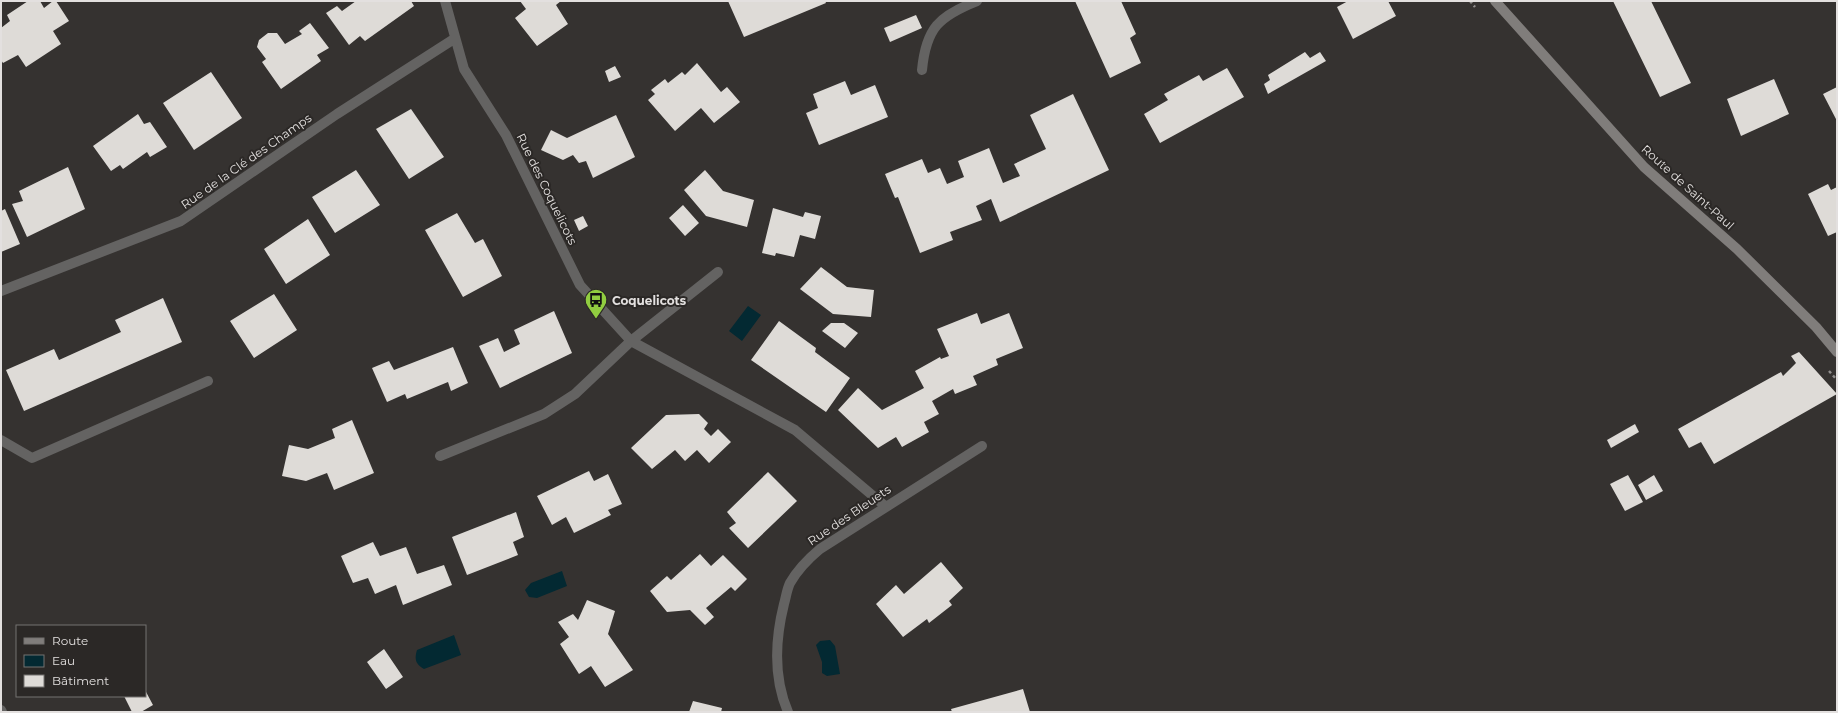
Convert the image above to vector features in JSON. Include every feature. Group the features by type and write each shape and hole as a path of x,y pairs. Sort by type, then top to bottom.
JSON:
{"street":[{"path":"445,1 454,39"},
{"path":"922,70 924,49 934,27 959,8 977,1"},
{"name":"Route de Saint-Paul","path":"1495,1 1644,167 1737,249 1816,327 1837,352"},
{"name":"Rue de la Clé des Champs","path":"1,291 182,221 336,114 454,39"},
{"name":"Rue des Coquelicots","path":"454,39 464,69 506,135 580,285 631,341 795,430 885,506"},
{"path":"440,456 544,414 575,394 631,341 718,272"},
{"path":"1,440 32,458 208,381"},
{"name":"Rue des Bleuets","path":"788,712 783,700 776,663 779,622 789,585 801,567 820,549 885,506 982,446"}],"water":[{"path":"748,306 761,315 742,341 729,331"},
{"path":"562,571 567,586 537,598 529,597 525,590 531,583"},
{"path":"454,635 461,655 424,669 417,663 417,650"},
{"path":"830,640 835,646 840,674 827,676 822,673 822,662 816,645 820,641"}],"building":[{"path":"28,1 40,1 44,8 53,1 56,1 69,21 53,31 61,44 26,67 18,55 3,63 1,60 1,28 10,21 7,15"},
{"path":"356,1 411,1 414,6 365,41 360,36 349,45 326,13 337,6 342,11"},
{"path":"520,1 561,1 556,5 568,24 537,46 515,18 526,9"},
{"path":"728,1 825,1 826,3 744,37"},
{"path":"1075,1 1121,1 1136,34 1130,38 1141,63 1110,78"},
{"path":"1348,1 1388,1 1396,16 1353,39 1337,7"},
{"path":"1613,1 1651,1 1691,83 1660,97"},
{"path":"916,15 922,28 890,42 884,28"},
{"path":"310,23 329,48 317,55 321,61 281,89 262,62 266,59 257,47 259,40 268,33 277,33 285,44 302,34 299,31"},
{"path":"1305,52 1310,58 1320,52 1326,61 1268,94 1264,84 1270,80 1268,75"},
{"path":"697,63 721,92 727,87 740,102 714,123 701,108 675,131 648,100 655,94 651,90 665,79 668,83 682,72 685,75"},
{"path":"615,66 621,77 609,82 605,71"},
{"path":"1227,68 1244,97 1160,143 1144,114 1168,100 1164,94 1199,75 1203,81"},
{"path":"211,72 242,118 194,150 163,103"},
{"path":"1774,79 1789,114 1741,136 1727,99"},
{"path":"845,81 851,95 875,85 888,117 819,145 806,113 818,108 813,94"},
{"path":"1837,87 1837,121 1823,94"},
{"path":"1073,94 1109,170 1000,222 991,199 976,206 982,220 950,232 953,240 920,253 898,197 895,198 885,174 922,159 928,173 940,168 947,184 964,177 958,161 989,148 1003,183 1020,176 1014,164 1046,149 1030,115"},
{"path":"411,109 444,157 409,179 376,129"},
{"path":"138,114 144,124 150,122 167,147 150,157 147,152 123,169 120,165 111,171 93,146"},
{"path":"616,115 635,157 593,178 586,161 579,163 573,155 563,160 541,150 551,130 567,138"},
{"path":"68,167 85,209 27,237 12,204 23,201 19,191"},
{"path":"356,170 380,205 335,233 312,197"},
{"path":"705,170 723,191 754,200 747,227 706,216 684,190"},
{"path":"1828,184 1831,190 1837,187 1837,232 1828,236 1808,194"},
{"path":"683,205 699,223 685,236 669,218"},
{"path":"773,208 803,217 805,212 821,216 815,239 800,235 794,257 776,253 775,256 762,253"},
{"path":"5,209 20,244 1,252 1,211"},
{"path":"457,213 475,243 483,239 502,276 463,297 425,230"},
{"path":"583,216 588,226 579,231 574,220"},
{"path":"308,219 330,255 286,284 264,249"},
{"path":"821,267 847,287 874,290 871,317 833,314 800,289"},
{"path":"274,294 297,330 254,358 230,321"},
{"path":"163,298 182,342 24,411 6,370 54,349 59,360 121,332 115,320"},
{"path":"554,311 572,353 500,388 479,346 498,338 504,352 520,344 514,330"},
{"path":"977,313 981,324 1009,313 1023,348 996,359 998,365 973,376 977,385 955,394 953,389 932,401 939,414 924,422 929,432 902,447 896,437 878,448 838,410 858,388 882,410 924,388 915,371 940,357 941,359 949,356 937,329"},
{"path":"779,321 816,348 815,352 850,378 826,412 751,360"},
{"path":"831,323 844,323 858,333 845,348 822,331"},
{"path":"453,347 468,383 451,391 448,382 407,399 405,394 387,402 372,368 389,361 394,370"},
{"path":"1799,352 1837,394 1714,464 1701,442 1689,448 1678,429 1781,372 1783,376 1796,363 1791,356"},
{"path":"699,414 708,423 704,429 711,436 718,429 731,442 709,463 697,450 685,461 675,450 652,469 631,448 666,415"},
{"path":"352,420 374,473 334,490 327,473 306,481 282,476 289,445 308,449 335,438 332,429"},
{"path":"1635,424 1639,432 1611,448 1607,440"},
{"path":"589,471 594,481 608,474 622,504 608,510 611,515 574,533 566,517 552,525 537,496"},
{"path":"768,472 797,501 748,548 729,528 736,523 727,512"},
{"path":"1628,475 1643,502 1625,511 1610,484"},
{"path":"1654,475 1663,491 1646,500 1638,485"},
{"path":"516,512 524,537 513,542 518,555 467,575 452,537"},
{"path":"373,542 380,556 406,547 417,574 444,565 452,585 403,605 396,585 375,594 368,578 353,583 341,556"},
{"path":"700,554 711,566 723,555 747,579 735,591 731,587 706,608 714,617 705,625 690,610 667,612 650,591 667,576 671,580"},
{"path":"941,562 963,588 949,601 952,605 929,623 927,619 903,637 876,604 896,585 904,594"},
{"path":"587,600 615,611 608,634 633,670 605,687 591,666 579,674 560,644 569,637 558,622 573,614 578,620"},
{"path":"384,649 403,677 386,689 367,662"},
{"path":"1023,689 1030,712 952,712 951,709"},
{"path":"146,692 153,705 141,712 132,712 124,697 146,697"},
{"path":"693,701 722,708 721,712 689,712"}],"place":[{"name":"Coquelicots","path":"596,320"}]}
